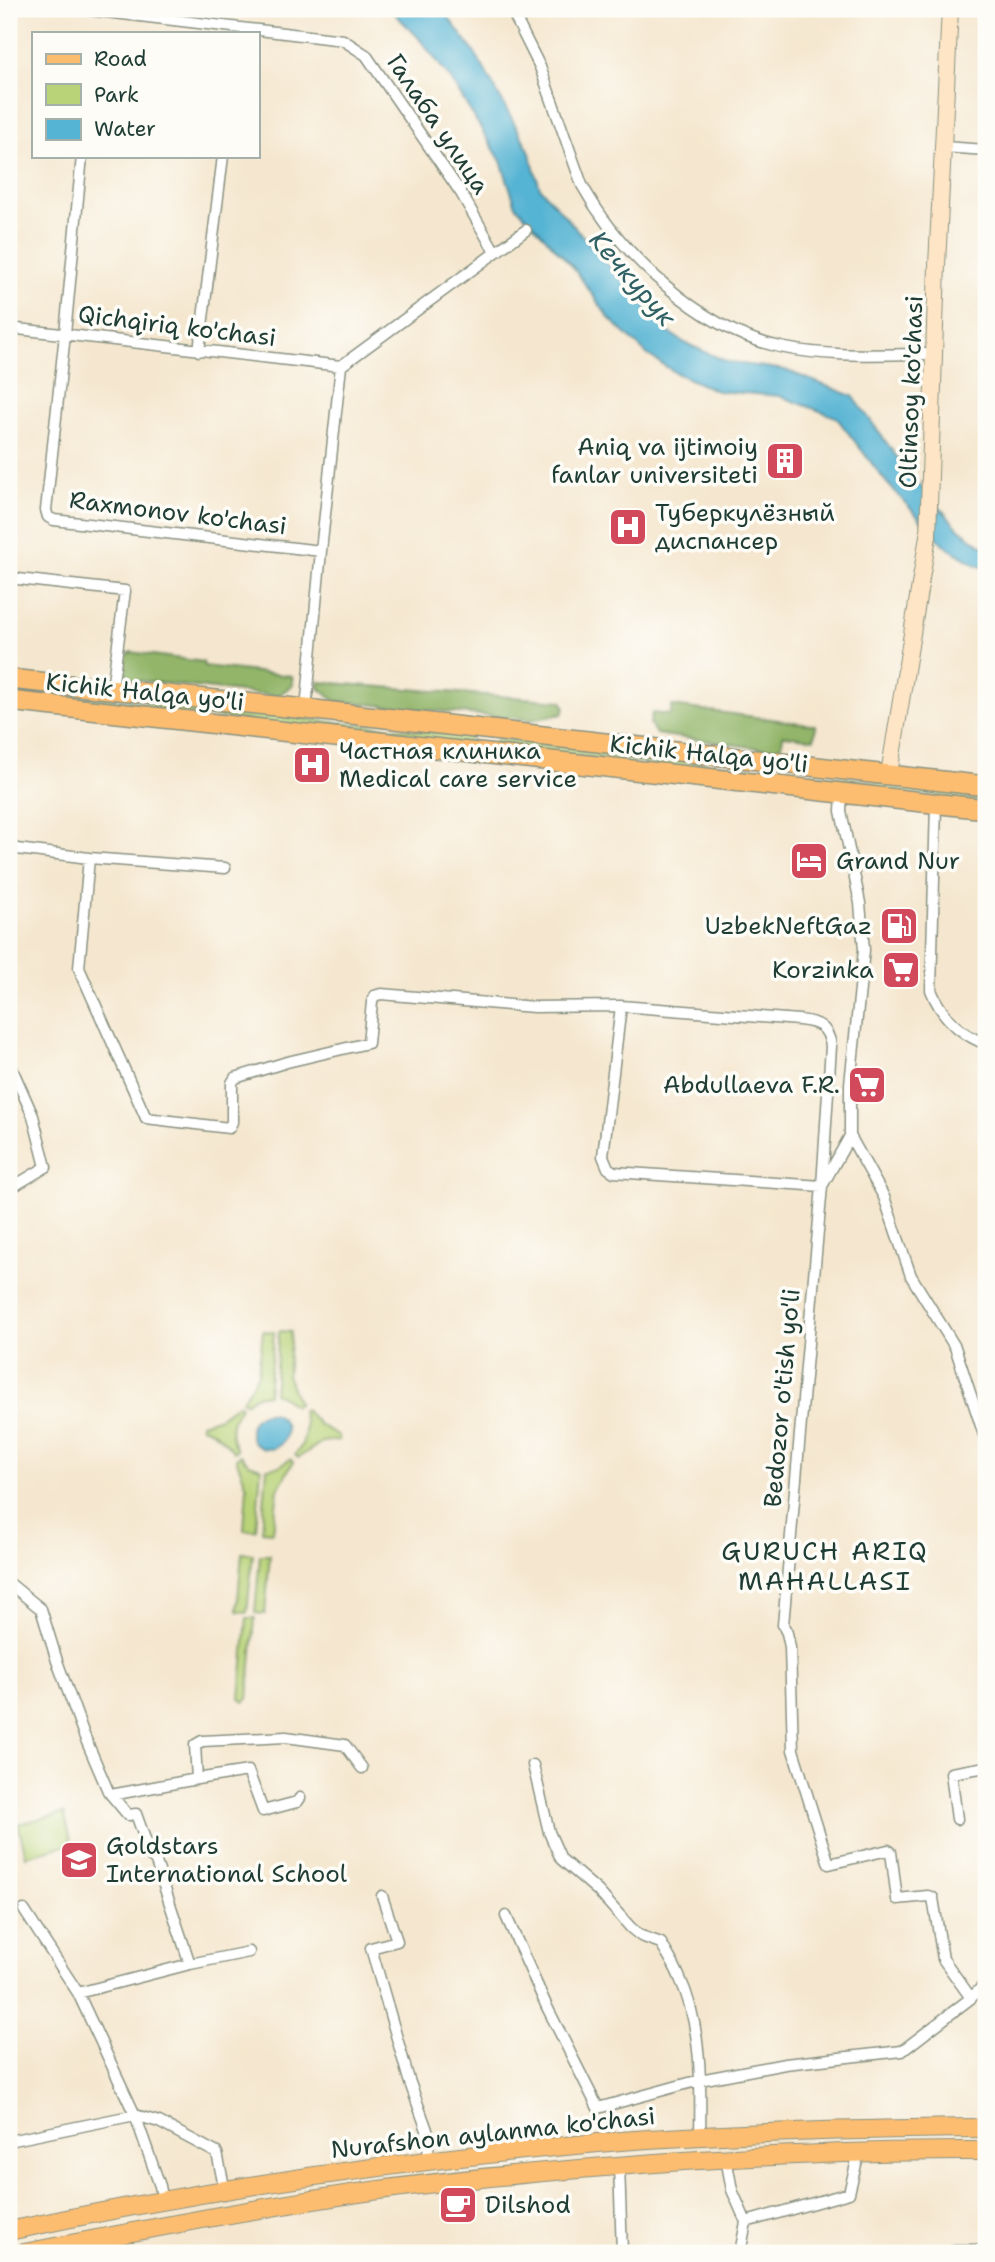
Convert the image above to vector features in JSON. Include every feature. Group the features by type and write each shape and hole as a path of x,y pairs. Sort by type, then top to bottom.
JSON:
{"highway":[{"name":"Kichik Halqa yo'li","path":"9,679 490,729 986,786"},
{"name":"Kichik Halqa yo'li","path":"9,701 986,809"},
{"path":"488,754 490,729"}],"main road":[{"name":"Nurafshon aylanma ko'chasi","path":"9,2231 225,2191 376,2168 554,2147 700,2136 842,2130 984,2139"},
{"name":"Nurafshon aylanma ko'chasi","path":"24,2253 229,2214 380,2190 619,2165 859,2152 984,2139"},
{"path":"376,2168 371,2180 373,2186 380,2190"},
{"path":"71,2219 78,2222 81,2228 76,2242"}],"street":[{"name":"Галаба улица","path":"80,9 238,30 344,40 366,55 461,193 495,252"},
{"path":"511,9 540,67 582,184 590,199 634,253 681,297 738,333 778,346 824,354 936,354"},
{"name":"Oltinsoy ko'chasi","path":"889,774 928,536 937,265 950,9"},
{"path":"944,147 986,150"},
{"path":"65,334 82,158"},
{"path":"199,351 223,158"},
{"path":"341,366 526,230"},
{"name":"Qichqiriq ko'chasi","path":"9,328 341,366"},
{"name":"Raxmonov ko'chasi","path":"65,334 46,510 48,517 54,520 321,551"},
{"name":"Raxmonov ko'chasi","path":"306,709 341,366"},
{"path":"9,578 125,592 112,689"},
{"path":"842,793 841,811 860,903 864,950 850,1084 850,1136 884,1197 911,1276 955,1347 986,1441"},
{"path":"936,804 931,990 936,1003 953,1024 986,1044"},
{"path":"9,848 89,858 225,868"},
{"path":"89,858 79,968 146,1118 229,1128 232,1122 235,1078 287,1062 368,1043 372,1002 374,996 381,995 534,1007 621,1006 603,1156 608,1168 614,1172 822,1186 850,1136"},
{"name":"Bedozor o'tish yo'li","path":"621,1006 812,1021 827,1031 831,1046 822,1186 783,1625 788,1633 790,1647 793,1750 829,1864 888,1850 891,1852 897,1899 929,1896 933,1898 943,1959 971,1998"},
{"path":"9,1062 33,1116 46,1167 9,1189"},
{"path":"9,1583 41,1609 84,1735 108,1791 128,1815 136,1814 151,1856 156,1862 190,1964"},
{"path":"197,1779 195,1745 202,1741 286,1737 345,1745 362,1768"},
{"path":"533,1765 549,1832 561,1859 598,1891 631,1928 641,1936 661,1943 680,1977 693,2020 700,2080 700,2136"},
{"path":"957,1819 951,1773 986,1767"},
{"path":"111,1795 248,1771 263,1811 297,1802 300,1798"},
{"path":"382,1896 397,1941 371,1948 426,2130 429,2161"},
{"path":"24,1910 78,1993 135,2115 163,2202"},
{"path":"506,1916 547,2007 598,2108 700,2080 785,2064 902,2052 986,1983"},
{"path":"78,1993 249,1952"},
{"path":"9,2141 135,2115 159,2122 216,2152 225,2191"},
{"path":"746,2222 849,2193 859,2152"},
{"path":"726,2158 732,2190 746,2222 740,2253"},
{"path":"619,2165 622,2253"},
{"path":"954,2250 986,2250"}],"green space":[{"path":"131,652 203,662 204,666 292,676 293,685 277,696 132,680 121,668 123,657"},
{"path":"319,682 562,701 565,708 562,714 532,720 335,701 319,688"},
{"path":"9,688 470,736 469,744 9,695"},
{"path":"672,706 816,725 814,739 783,735 782,745 773,750 656,734 650,724 652,713 670,715"},
{"path":"496,739 986,794 986,803 495,746"},
{"path":"263,1331 274,1332 268,1394 255,1396 245,1403 242,1400 258,1374"},
{"path":"279,1331 291,1332 287,1375 298,1404 294,1406 274,1393"},
{"path":"238,1404 241,1406 234,1417 232,1428 232,1439 237,1450 234,1452 224,1440 201,1427 201,1423 220,1417"},
{"path":"304,1409 320,1425 339,1436 339,1440 322,1442 298,1458 295,1455 305,1435 302,1412"},
{"path":"240,1455 249,1464 261,1468 256,1530 244,1530 247,1487 236,1458"},
{"path":"290,1459 293,1462 278,1489 273,1532 262,1531 267,1468 280,1466"},
{"path":"242,1553 253,1554 247,1612 237,1611"},
{"path":"260,1555 270,1555 265,1614 255,1613"},
{"path":"247,1618 255,1618 248,1699 244,1702 240,1698"},
{"path":"64,1813 72,1844 26,1856 18,1824"}],"water":[{"path":"390,9 442,9 477,56 529,150 540,188 667,331 685,343 728,362 785,370 853,396 904,467 958,528 986,547 986,568 945,546 887,483 836,417 780,396 717,391 676,373 648,355 609,318 573,267 516,206 501,161 450,78 417,36"},
{"path":"268,1413 281,1418 286,1431 281,1444 268,1449 255,1444 250,1431 255,1418"}],"place":[{"name":"Aniq va ijtimoiy fanlar universiteti","path":"785,461"},
{"name":"Туберкулёзный диспансер","path":"628,527"},
{"name":"Частная клиника Medical care service","path":"312,765"},
{"name":"Grand Nur","path":"809,861"},
{"name":"UzbekNeftGaz","path":"899,926"},
{"name":"Korzinka","path":"901,970"},
{"name":"Abdullaeva F.R.","path":"867,1085"},
{"name":"Goldstars International School","path":"79,1860"},
{"name":"Dilshod","path":"458,2205"}],"district":[{"name":"GURUCH ARIQ MAHALLASI","path":"825,1565"}],"water label":[{"name":"Кечкурук","path":"633,278"}]}
